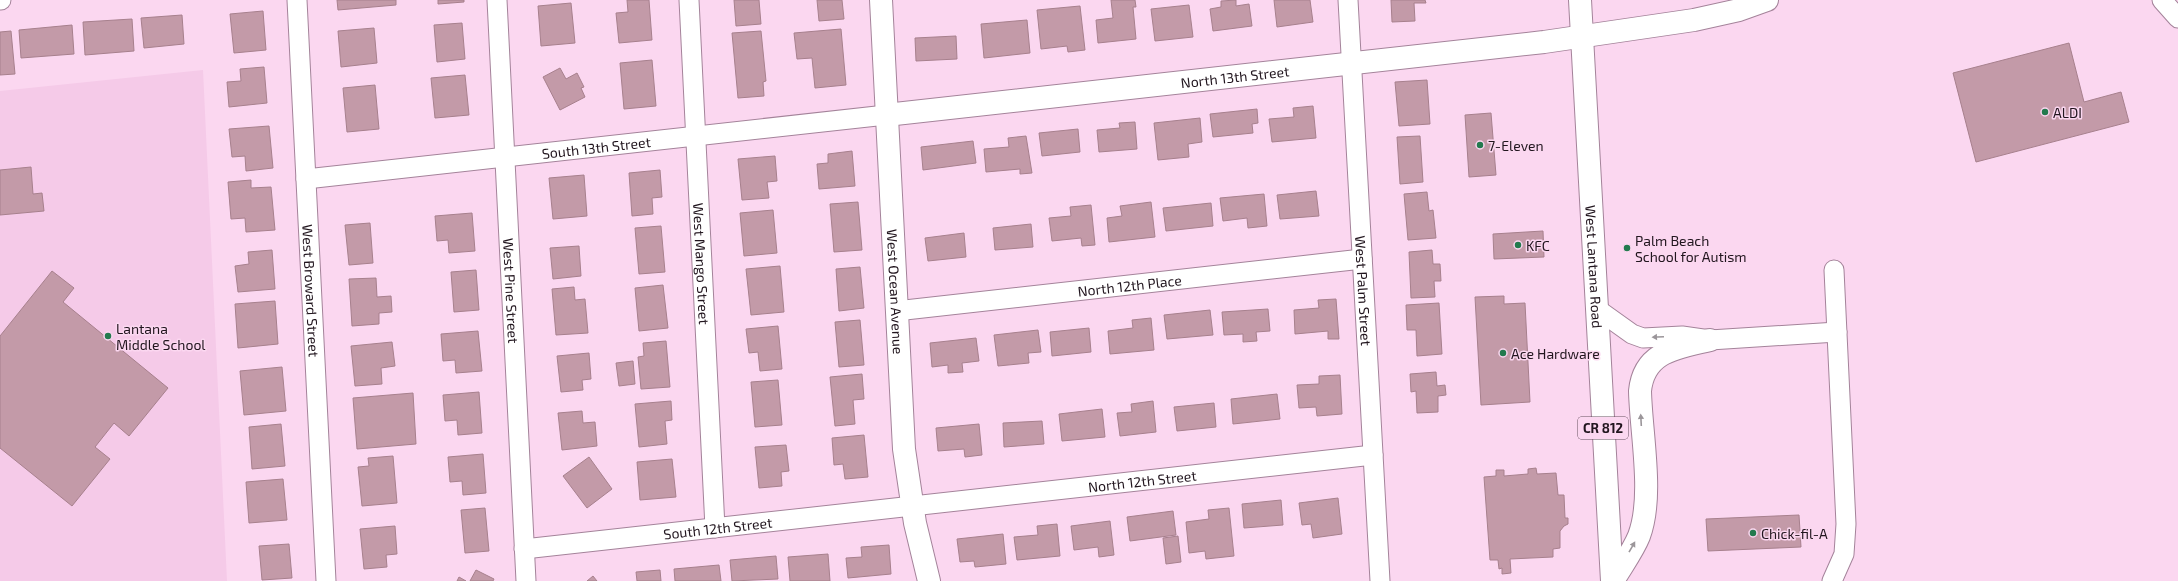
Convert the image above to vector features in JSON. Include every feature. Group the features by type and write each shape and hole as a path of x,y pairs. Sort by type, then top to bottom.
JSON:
{"street":[{"name":"West Broward Street","path":"297,0 326,581"},
{"name":"West Pine Street","path":"497,0 526,581"},
{"name":"West Mango Street","path":"689,0 715,528"},
{"name":"West Ocean Avenue","path":"881,0 904,449 912,506 929,581"},
{"name":"West Palm Street","path":"1348,0 1380,581"},
{"name":"West Lantana Road","path":"1580,0 1612,581"},
{"name":"North 13th Street","path":"886,115 1582,36 1694,20 1739,10 1767,0"},
{"path":"2162,0 2178,18"},
{"name":"South 13th Street","path":"306,179 886,115"},
{"name":"North 12th Place","path":"896,311 1362,259"},
{"path":"1832,581 1844,554 1846,524 1834,270"},
{"path":"1597,309 1637,336 1648,338 1682,336 1710,340"},
{"path":"1612,581 1639,537 1644,513 1646,492 1640,391 1643,376 1648,365 1665,352 1710,340 1837,332"},
{"name":"North 12th Street","path":"912,506 1373,455"},
{"name":"South 12th Street","path":"524,549 912,506"}],"shaded area":[{"name":"Lantana Middle School","path":"203,70 227,581 0,581 0,91"}],"building":[{"path":"337,0 396,0 396,5 338,10"},
{"path":"438,0 464,0 464,2 438,4"},
{"path":"627,0 649,0 652,40 619,43 616,13 628,12"},
{"path":"734,0 759,0 761,24 736,26"},
{"path":"817,0 842,0 844,19 819,21"},
{"path":"1111,0 1135,0 1136,7 1133,7 1136,39 1098,43 1096,20 1113,18"},
{"path":"1236,0 1236,6 1249,4 1252,26 1213,31 1210,9 1221,7 1221,1"},
{"path":"1274,0 1310,0 1313,22 1277,27"},
{"path":"1391,0 1425,0 1426,3 1414,3 1415,21 1392,22"},
{"path":"571,3 575,43 541,46 538,6"},
{"path":"1189,5 1193,37 1155,41 1151,9"},
{"path":"1080,6 1085,50 1068,52 1067,46 1041,49 1037,10"},
{"path":"263,11 266,50 234,53 230,14"},
{"path":"182,15 184,44 144,48 141,18"},
{"path":"132,19 134,51 85,55 83,22"},
{"path":"1027,20 1030,53 984,58 981,24"},
{"path":"462,23 465,59 437,62 434,25"},
{"path":"72,25 74,54 21,58 19,30"},
{"path":"374,28 377,63 341,67 338,31"},
{"path":"841,29 846,85 815,88 812,58 797,59 794,33"},
{"path":"11,31 15,74 0,75 0,32"},
{"path":"761,31 766,81 763,82 764,96 738,98 732,33"},
{"path":"956,36 957,59 916,61 915,38"},
{"name":"ALDI","path":"2069,43 2084,102 2121,92 2129,122 1976,162 1953,73"},
{"path":"652,60 656,106 624,109 620,63"},
{"path":"264,67 267,103 229,107 227,82 241,81 240,69"},
{"path":"560,68 566,79 577,73 584,87 581,88 585,97 560,110 543,77"},
{"path":"465,75 469,115 435,118 431,78"},
{"path":"1427,80 1430,124 1399,126 1395,82"},
{"path":"375,85 379,129 347,132 343,88"},
{"path":"1313,106 1316,138 1272,142 1269,119 1294,117 1293,108"},
{"path":"1257,109 1258,123 1252,124 1253,133 1213,137 1210,114"},
{"name":"7-Eleven","path":"1491,113 1496,175 1469,177 1465,115"},
{"path":"1200,118 1202,142 1188,144 1189,157 1158,160 1154,123"},
{"path":"1135,122 1137,149 1099,152 1097,130 1120,128 1119,123"},
{"path":"269,126 273,168 246,171 245,156 232,157 229,129"},
{"path":"1078,129 1080,152 1042,156 1039,133"},
{"path":"1026,136 1032,173 1020,174 1020,169 986,172 984,149 1009,147 1008,138"},
{"path":"1420,136 1423,182 1400,184 1397,137"},
{"path":"973,141 976,163 923,170 921,147"},
{"path":"852,151 855,186 819,189 817,164 828,163 828,154"},
{"path":"775,156 777,181 767,182 769,198 742,200 738,159"},
{"path":"31,167 33,194 42,193 44,211 0,215 0,170"},
{"path":"660,170 662,197 652,198 653,214 632,216 629,173"},
{"path":"584,175 587,216 553,219 549,178"},
{"path":"251,180 251,188 271,187 275,230 246,232 245,218 231,219 228,182"},
{"path":"1316,191 1319,216 1280,219 1277,195"},
{"path":"1427,192 1429,211 1433,210 1436,238 1408,240 1404,194"},
{"path":"1264,194 1267,226 1248,228 1247,218 1223,221 1220,198"},
{"path":"858,202 862,250 834,252 830,204"},
{"path":"1151,202 1155,237 1109,242 1107,218 1122,216 1120,206"},
{"path":"1211,203 1213,226 1166,231 1163,208"},
{"path":"1091,205 1095,245 1082,246 1081,238 1052,241 1049,218 1071,216 1070,207"},
{"path":"773,210 777,253 744,256 740,213"},
{"path":"472,213 475,251 449,253 448,240 437,241 435,216"},
{"path":"370,223 373,263 349,265 345,225"},
{"path":"1031,224 1033,247 995,250 993,228"},
{"path":"661,226 665,272 639,274 635,228"},
{"name":"KFC","path":"1543,231 1544,257 1494,259 1493,234"},
{"path":"964,233 966,257 928,261 925,238"},
{"path":"579,246 581,276 553,279 550,248"},
{"path":"272,250 275,289 238,292 235,266 249,264 248,252"},
{"path":"1432,250 1433,264 1440,264 1441,281 1434,281 1435,297 1411,298 1409,252"},
{"path":"780,266 784,312 751,315 746,269"},
{"path":"860,267 864,308 839,311 836,269"},
{"path":"476,270 479,310 454,312 451,272"},
{"path":"52,271 74,288 63,302 168,388 129,436 114,423 95,447 110,459 72,506 0,448 0,336"},
{"path":"376,278 377,297 391,296 392,312 379,313 379,324 352,326 349,279"},
{"path":"663,285 668,328 639,331 635,288"},
{"path":"574,287 575,300 585,299 588,333 556,335 552,289"},
{"name":"Ace Hardware","path":"1504,296 1504,304 1525,303 1530,402 1481,405 1475,297"},
{"path":"1336,299 1339,339 1328,339 1328,331 1295,334 1294,310 1319,308 1318,300"},
{"path":"275,301 278,344 238,348 235,304"},
{"path":"1439,303 1442,354 1417,356 1416,330 1407,330 1406,305"},
{"path":"1268,309 1270,331 1256,332 1257,341 1243,342 1243,334 1224,335 1222,312"},
{"path":"1210,310 1213,335 1167,339 1164,315"},
{"path":"1151,318 1154,350 1110,354 1108,331 1133,328 1132,320"},
{"path":"860,320 864,365 839,367 835,322"},
{"path":"778,326 782,369 760,371 758,352 749,353 746,329"},
{"path":"1089,328 1091,352 1052,356 1050,332"},
{"path":"1038,330 1041,352 1028,353 1029,363 998,366 994,335"},
{"path":"478,331 482,371 456,373 455,360 443,361 441,334"},
{"path":"976,338 979,361 962,363 963,372 948,373 948,365 932,367 930,343"},
{"path":"666,341 670,387 641,389 638,357 644,356 643,343"},
{"path":"392,342 395,366 381,368 382,384 355,386 351,346"},
{"path":"589,353 591,379 582,380 583,390 561,392 557,356"},
{"path":"633,361 635,384 619,386 616,363"},
{"path":"282,367 286,411 244,415 240,371"},
{"path":"1436,372 1437,386 1445,385 1446,395 1438,396 1438,412 1417,413 1416,391 1411,392 1410,374"},
{"path":"862,374 864,399 853,400 855,424 835,426 830,377"},
{"path":"1340,375 1342,414 1317,416 1316,407 1299,408 1297,385 1319,384 1319,376"},
{"path":"778,380 782,425 755,427 751,382"},
{"path":"479,392 482,433 458,435 457,420 445,421 443,395"},
{"path":"413,393 416,444 357,449 353,398"},
{"path":"1277,394 1280,419 1233,424 1231,399"},
{"path":"671,401 672,420 665,421 667,444 639,447 635,404"},
{"path":"1153,401 1156,432 1120,436 1117,413 1132,412 1131,404"},
{"path":"1214,403 1216,427 1177,431 1174,407"},
{"path":"1102,409 1105,437 1062,441 1059,414"},
{"path":"582,411 583,423 595,422 597,446 562,450 558,413"},
{"path":"1042,421 1044,444 1004,447 1003,423"},
{"path":"281,424 285,466 252,469 249,427"},
{"path":"979,424 982,455 965,457 964,449 938,451 936,428"},
{"path":"864,435 868,477 845,479 843,464 834,465 832,438"},
{"path":"786,445 789,471 781,472 782,486 759,488 755,447"},
{"path":"483,454 486,493 463,495 462,481 450,482 448,457"},
{"path":"393,456 397,503 362,506 358,467 369,466 368,458"},
{"path":"589,457 612,489 587,508 563,476"},
{"path":"672,459 676,497 640,500 637,462"},
{"path":"1536,468 1537,474 1556,473 1558,495 1564,495 1565,518 1568,518 1568,524 1560,531 1560,548 1553,549 1553,557 1510,559 1511,573 1502,574 1502,568 1499,569 1498,560 1490,560 1484,477 1496,476 1496,470 1504,470 1504,476 1528,474 1528,469"},
{"path":"283,479 287,520 249,523 246,482"},
{"path":"1338,498 1342,534 1313,538 1311,524 1302,525 1299,503"},
{"path":"1281,500 1283,525 1244,528 1242,504"},
{"path":"485,508 489,551 465,553 461,510"},
{"path":"1229,508 1234,556 1206,559 1205,551 1189,553 1186,522 1209,519 1208,510"},
{"path":"1173,511 1176,535 1130,541 1127,517"},
{"name":"Chick-fil-A","path":"1799,515 1801,547 1708,551 1706,519"},
{"path":"1110,521 1114,555 1099,557 1098,547 1074,550 1071,526"},
{"path":"1057,524 1060,556 1017,560 1014,537 1038,535 1037,526"},
{"path":"395,526 397,554 386,555 387,567 364,569 360,529"},
{"path":"1003,534 1006,564 975,567 974,561 960,562 957,539"},
{"path":"1178,536 1181,562 1166,564 1163,538"},
{"path":"289,544 292,578 262,580 259,546"},
{"path":"889,545 891,574 848,578 846,558 862,557 861,547"},
{"path":"828,554 830,581 790,581 788,557"},
{"path":"776,556 778,579 732,581 730,560"},
{"path":"719,565 721,581 675,581 674,569"},
{"path":"476,570 494,579 493,581 470,581"},
{"path":"660,570 661,581 637,581 636,572"},
{"path":"593,576 597,581 587,581"},
{"path":"459,577 466,581 457,581"}],"place":[{"name":"ALDI","path":"2045,112"},
{"name":"7-Eleven","path":"1480,145"},
{"name":"KFC","path":"1518,245"},
{"name":"Palm Beach School for Autism","path":"1627,248"},
{"name":"Lantana Middle School","path":"108,336"},
{"name":"Ace Hardware","path":"1503,353"},
{"name":"Chick-fil-A","path":"1753,533"}]}
